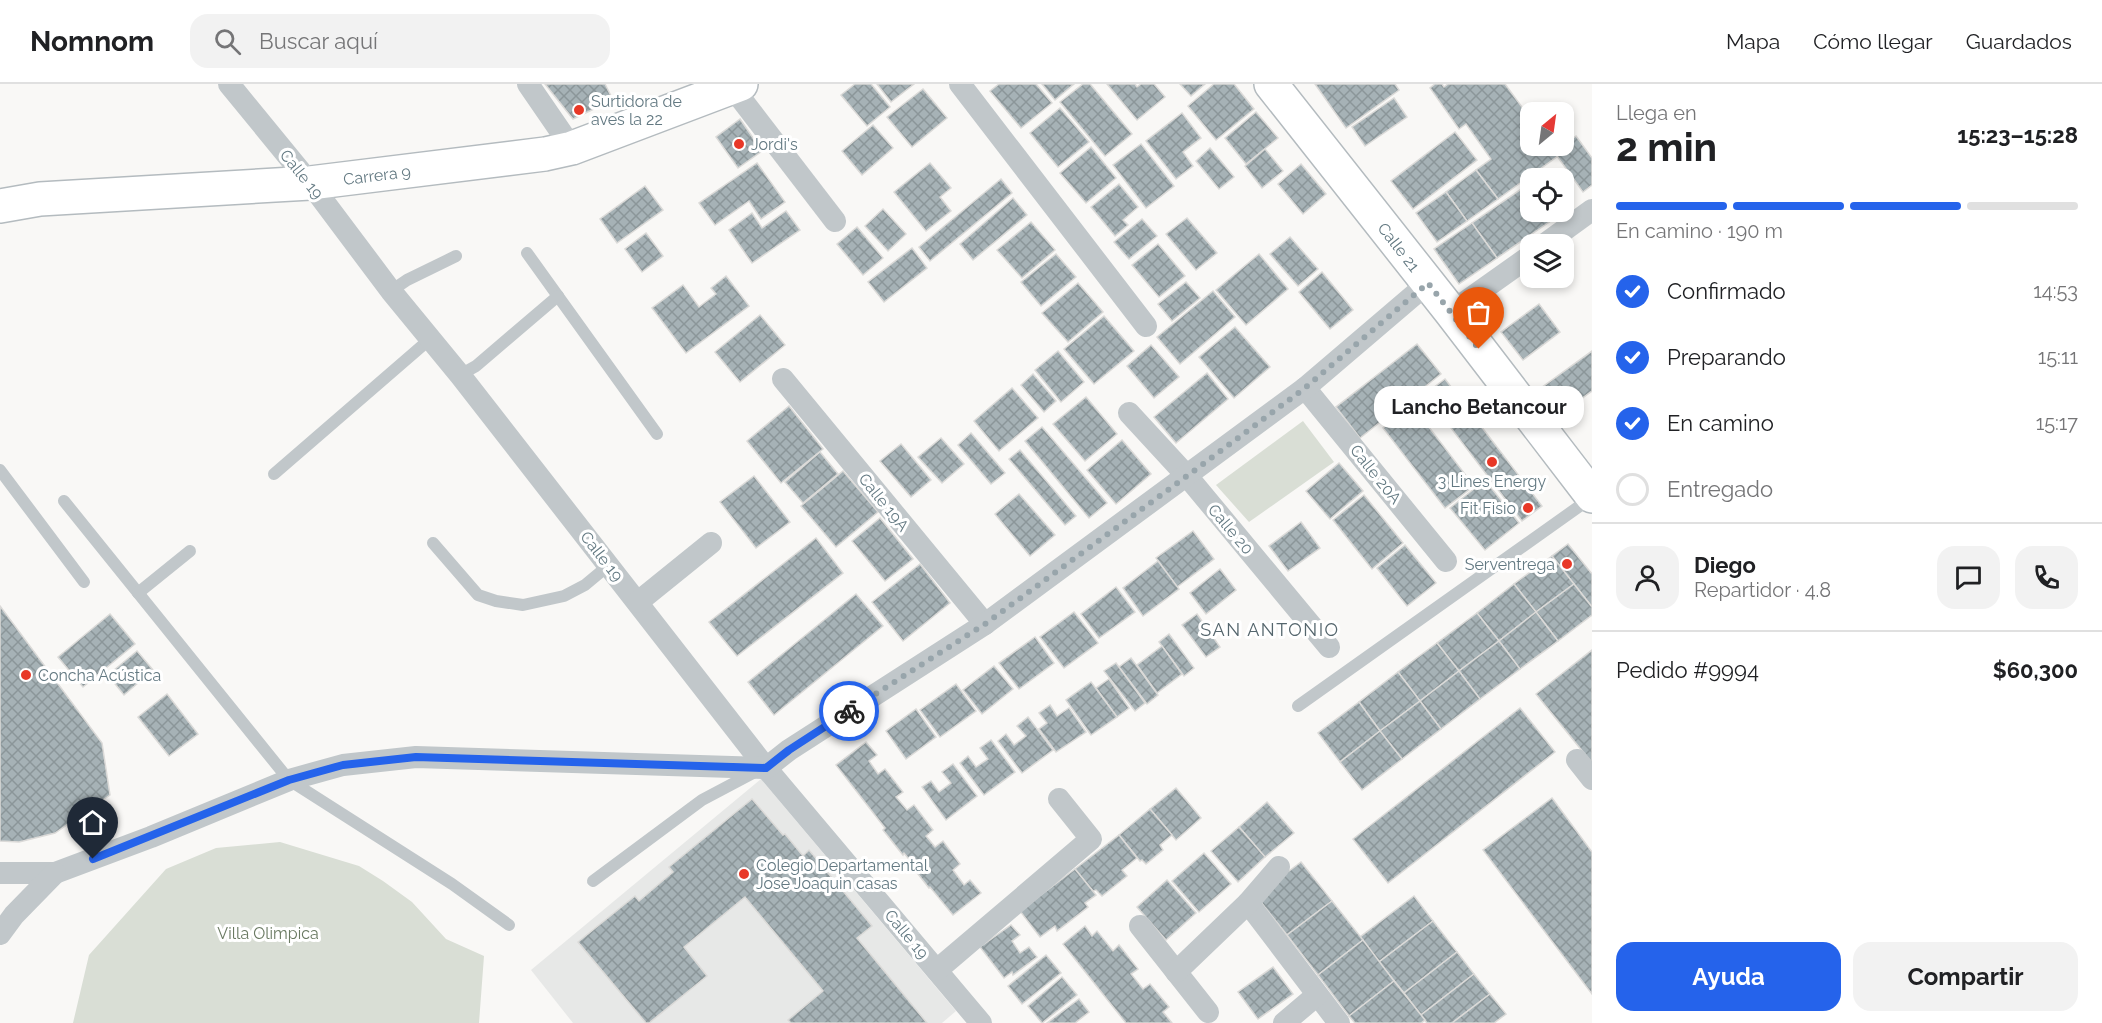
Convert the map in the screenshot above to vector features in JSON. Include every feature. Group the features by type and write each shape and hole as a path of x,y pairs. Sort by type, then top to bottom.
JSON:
{"main road":[{"name":"Calle 21","path":"1271,84 1451,312 1592,496"},
{"name":"Carrera 9","path":"0,206 40,199 310,183 546,154 572,148 719,88"}],"street":[{"name":"Calle 19","path":"229,84 310,183 391,291 460,375 766,768 981,1023"},
{"path":"528,84 572,148"},
{"path":"960,84 1146,326"},
{"path":"719,88 835,221"},
{"path":"1559,234 1592,210"},
{"path":"1451,312 1520,263"},
{"path":"0,873 55,873 151,837 289,780 343,765 416,757 766,768 789,750 985,624 1305,388 1428,283"},
{"name":"Calle 19A","path":"783,379 985,624"},
{"name":"Calle 20A","path":"1305,388 1446,561"},
{"name":"Calle 20","path":"1129,413 1187,476 1329,647"},
{"path":"638,602 711,543"},
{"path":"1577,760 1592,779"},
{"path":"937,970 1091,839 1059,799"},
{"path":"1176,972 1248,903 1279,867"},
{"path":"0,934 14,915 55,873"},
{"path":"1248,903 1339,1023"},
{"path":"1140,926 1208,1012"},
{"path":"1284,1023 1317,995"}],"lane":[{"path":"527,253 657,434"},
{"path":"391,291 456,256"},
{"path":"460,375 476,366 558,296"},
{"path":"273,474 430,339"},
{"path":"0,470 84,582"},
{"path":"1298,706 1592,496"},
{"path":"64,501 289,780 452,884 509,925"},
{"path":"433,543 478,595 496,601 523,605 564,596 585,585 609,565"},
{"path":"138,593 190,551"},
{"path":"593,881 702,800 744,776 766,768"}],"shaded area":[{"name":"Colegio Departamental Jose Joaquin casas","path":"761,779 956,1011 942,1023 573,1023 531,970"}],"green space":[{"path":"1303,421 1334,462 1249,522 1216,485"},
{"name":"Villa Olimpica","path":"280,842 359,866 412,902 446,939 484,956 479,1023 73,1023 89,955 166,869 216,848"}],"building":[{"name":"Surtidora de aves la 22","path":"545,84 605,84 613,100 573,119"},
{"path":"855,84 871,84 890,107 867,126 841,95"},
{"path":"877,84 914,84 891,102"},
{"path":"999,84 1036,84 1052,103 1021,128 990,91"},
{"path":"1042,84 1074,84 1055,100"},
{"path":"1083,84 1090,84 1132,134 1105,156 1060,102"},
{"path":"1107,84 1135,84 1137,87 1141,84 1154,84 1165,97 1137,120"},
{"path":"1180,84 1205,84 1191,96"},
{"path":"1214,84 1234,84 1254,109 1216,140 1188,106"},
{"path":"1315,84 1395,84 1399,90 1346,128"},
{"path":"1435,84 1442,84 1444,87 1448,84 1505,84 1520,104 1520,156 1558,156 1541,168 1520,168 1520,183 1498,199 1476,170 1491,159 1466,124 1459,129 1430,88"},
{"path":"923,89 947,118 912,147 887,117"},
{"path":"1394,98 1407,117 1365,146 1352,127"},
{"path":"1060,108 1089,142 1058,167 1030,133"},
{"path":"1256,112 1278,138 1246,164 1225,138"},
{"path":"1182,113 1201,138 1183,152 1193,166 1176,179 1146,141"},
{"name":"Jordi's","path":"740,119 762,151 738,168 716,137"},
{"path":"873,125 893,148 862,175 842,151"},
{"path":"1455,132 1477,160 1413,209 1391,181"},
{"path":"1576,136 1592,158 1592,185 1583,192 1574,180 1574,168 1566,168 1557,156 1574,156 1574,137"},
{"path":"1141,144 1174,186 1146,208 1113,165"},
{"path":"1091,147 1116,178 1086,203 1060,173"},
{"path":"1210,148 1234,177 1219,189 1196,161"},
{"path":"1265,149 1283,171 1262,188 1245,166"},
{"path":"757,163 785,202 761,219 749,201 715,225 699,203"},
{"path":"930,163 951,188 940,197 951,211 926,231 894,192"},
{"path":"1301,164 1326,194 1303,214 1278,184"},
{"path":"1476,170 1498,199 1467,221 1446,192"},
{"path":"1001,179 1012,193 930,261 919,247"},
{"path":"1119,184 1138,207 1123,220 1128,225 1115,236 1091,207"},
{"path":"645,186 663,210 617,243 600,219"},
{"path":"1520,190 1520,222 1549,222 1532,234 1520,234 1520,242 1497,258 1472,223"},
{"path":"1446,192 1467,221 1437,242 1416,213"},
{"path":"1013,198 1027,215 973,260 960,244"},
{"path":"883,209 906,234 888,251 865,226"},
{"path":"786,211 800,230 752,263 729,230 752,213 762,228"},
{"path":"1187,218 1217,253 1196,270 1166,234"},
{"path":"1142,219 1157,236 1129,259 1114,242"},
{"path":"1031,222 1055,250 1022,278 997,250"},
{"path":"1472,223 1497,258 1459,284 1434,249"},
{"path":"857,227 883,258 863,275 837,244"},
{"path":"646,233 663,256 642,272 625,249"},
{"path":"1290,237 1318,269 1298,286 1270,254"},
{"path":"1158,244 1185,276 1159,297 1132,265"},
{"path":"912,248 927,268 884,302 868,282"},
{"path":"1056,254 1076,277 1041,306 1021,282"},
{"path":"1259,254 1288,289 1246,325 1216,290"},
{"path":"1322,272 1353,310 1330,329 1299,292"},
{"path":"726,276 749,306 686,353 652,308 683,285 699,307 716,294 711,288"},
{"path":"1186,282 1200,298 1172,321 1158,304"},
{"path":"1078,283 1103,312 1068,342 1042,313"},
{"path":"1213,291 1235,317 1180,364 1157,337"},
{"path":"1539,304 1560,332 1523,360 1501,332"},
{"path":"760,315 785,345 740,382 715,352"},
{"path":"1104,316 1134,351 1094,384 1064,349"},
{"path":"1235,327 1270,367 1234,398 1199,357"},
{"path":"1417,344 1441,374 1360,438 1336,407"},
{"path":"1151,345 1179,377 1154,398 1127,366"},
{"path":"1058,351 1084,382 1061,402 1035,370"},
{"path":"1592,351 1592,391 1560,414 1541,388"},
{"path":"1207,373 1228,399 1176,443 1154,417"},
{"path":"1033,374 1056,401 1044,412 1021,385"},
{"path":"1445,379 1542,506 1522,521 1425,394"},
{"path":"1012,388 1038,418 999,451 974,421"},
{"path":"1086,397 1117,434 1085,461 1053,424"},
{"path":"1412,405 1474,486 1445,508 1383,428"},
{"path":"789,406 823,449 781,483 747,441"},
{"path":"1042,427 1107,503 1089,518 1025,441"},
{"path":"971,433 1005,473 991,484 958,445"},
{"path":"941,438 964,464 942,483 918,457"},
{"path":"1122,440 1151,474 1116,504 1087,470"},
{"path":"901,444 931,480 911,497 880,461"},
{"path":"1020,450 1076,516 1065,525 1009,459"},
{"path":"820,452 838,474 803,503 785,482"},
{"path":"1339,463 1363,491 1330,519 1306,491"},
{"path":"843,471 878,512 836,547 801,506"},
{"path":"754,476 790,522 756,548 720,502"},
{"path":"1485,480 1519,523 1485,550 1450,508"},
{"path":"1019,494 1055,535 1030,556 995,514"},
{"path":"1364,495 1403,543 1372,569 1333,520"},
{"path":"880,518 913,559 885,581 852,541"},
{"path":"1301,522 1320,548 1288,571 1269,546"},
{"path":"1193,531 1214,559 1177,587 1156,558"},
{"path":"816,538 843,573 737,656 709,622"},
{"path":"1568,544 1592,574 1592,607 1552,556"},
{"path":"1405,545 1436,583 1407,606 1377,568"},
{"path":"1552,556 1574,584 1536,612 1514,584"},
{"path":"1158,561 1179,589 1143,616 1123,588"},
{"path":"920,564 950,603 903,641 872,602"},
{"path":"1220,569 1236,590 1206,614 1190,593"},
{"path":"1514,584 1536,612 1499,641 1477,613"},
{"path":"1574,584 1592,607 1592,615 1558,641 1536,612"},
{"path":"1116,587 1135,612 1099,638 1081,614"},
{"path":"856,594 883,626 774,715 748,682"},
{"name":"Concha Acústica","path":"0,606 102,743 110,795 55,833 19,842 0,841"},
{"path":"1074,612 1098,643 1064,668 1040,637"},
{"path":"1536,612 1558,641 1520,669 1499,641"},
{"path":"1477,613 1499,641 1459,671 1437,643"},
{"path":"110,614 135,644 83,687 58,657"},
{"path":"1197,614 1220,647 1206,657 1182,625"},
{"path":"1169,634 1194,668 1184,676 1159,642"},
{"path":"1035,637 1054,663 1019,689 999,663"},
{"path":"1499,641 1520,669 1480,699 1459,671"},
{"path":"1437,643 1459,671 1420,701 1398,672"},
{"path":"1162,646 1182,674 1157,693 1137,665"},
{"path":"1592,650 1592,763 1536,694"},
{"path":"137,651 153,670 124,695 108,675"},
{"path":"1131,658 1158,695 1147,704 1119,667"},
{"path":"1116,663 1145,703 1135,711 1104,671"},
{"path":"994,666 1013,689 982,714 963,690"},
{"path":"1459,671 1480,699 1441,729 1420,701"},
{"path":"1398,672 1420,701 1380,731 1359,702"},
{"path":"1109,679 1129,708 1117,717 1096,688"},
{"path":"1091,682 1117,717 1091,735 1066,700"},
{"path":"956,684 976,711 940,737 920,710"},
{"path":"167,694 198,734 169,756 138,717"},
{"path":"1420,701 1441,729 1402,759 1380,731"},
{"path":"1359,702 1380,731 1340,762 1318,733"},
{"path":"1050,705 1057,716 1069,708 1086,732 1056,752 1039,729 1047,723 1039,713"},
{"path":"1520,708 1555,752 1388,883 1353,839"},
{"path":"916,709 936,737 906,759 886,731"},
{"path":"1028,717 1053,750 1022,773 998,741 1006,734 1014,745 1026,736 1017,726"},
{"path":"1380,731 1402,759 1362,790 1340,762"},
{"path":"991,740 1015,772 984,795 960,763 968,756 976,767 988,759 980,748"},
{"path":"866,742 877,755 869,761 878,774 885,769 903,792 896,797 907,810 914,805 933,830 926,836 935,847 943,841 960,864 953,870 964,885 970,880 981,893 953,915 883,830 885,828 836,765"},
{"path":"953,764 977,796 946,820 922,787 931,781 939,792 951,783 942,772"},
{"path":"1176,788 1201,818 1176,840 1150,809"},
{"path":"1552,798 1592,852 1592,994 1483,850"},
{"path":"752,799 803,856 809,850 872,926 857,938 927,1023 791,1023 788,1020 823,991 745,897 684,947 707,976 649,1023 646,1023 578,942 635,896 639,901 673,872 669,867"},
{"path":"1267,802 1294,833 1265,857 1239,827"},
{"path":"1150,809 1172,835 1160,845 1163,850 1146,864 1140,861 1119,835"},
{"path":"1239,827 1265,857 1238,882 1211,851"},
{"path":"1119,835 1137,858 1122,870 1127,876 1102,896 1096,890 1093,891 1075,869"},
{"path":"1204,853 1231,884 1199,912 1172,881"},
{"path":"1301,862 1332,901 1287,935 1256,896"},
{"path":"1075,869 1096,895 1085,903 1088,907 1057,931 1055,926 1040,937 1020,911"},
{"path":"1167,880 1196,913 1166,940 1137,907"},
{"path":"1414,896 1433,921 1379,962 1360,937"},
{"path":"1332,901 1363,940 1318,975 1287,935"},
{"path":"1433,921 1457,952 1404,993 1379,962"},
{"path":"1011,925 1020,935 1012,941 1020,953 1029,947 1037,957 1013,975 1012,972 1004,978 980,947"},
{"path":"1085,926 1092,936 1097,931 1113,951 1119,945 1138,969 1131,974 1143,989 1150,984 1169,1007 1163,1012 1172,1023 1126,1023 1063,944"},
{"path":"1363,940 1394,981 1349,1016 1318,975"},
{"path":"1457,952 1474,974 1421,1015 1404,993"},
{"path":"1046,955 1061,973 1022,1004 1008,986"},
{"path":"1273,967 1293,994 1258,1019 1238,992"},
{"path":"1474,974 1490,994 1452,1023 1427,1023 1421,1015"},
{"path":"1062,977 1077,995 1042,1023 1028,1006"},
{"path":"1394,981 1425,1020 1421,1023 1355,1023 1349,1016"},
{"path":"1490,994 1506,1014 1494,1023 1452,1023"},
{"path":"1079,999 1089,1012 1075,1023 1047,1023"}],"way so far":[{"path":"849,711 985,624 1187,476 1305,388 1428,283 1479,349"}],"place":[{"name":"Surtidora de aves la 22","path":"579,110"},
{"name":"Jordi's","path":"739,144"},
{"name":"Lancho Betancour","path":"1479,349"},
{"name":"3 Lines Energy","path":"1492,462"},
{"name":"Fit Fisio","path":"1528,508"},
{"name":"Serventrega","path":"1567,564"},
{"name":"Concha Acústica","path":"26,675"},
{"name":"Colegio Departamental Jose Joaquin casas","path":"744,874"}],"district":[{"name":"SAN ANTONIO","path":"1270,630"}],"route":[{"path":"93,859 289,780 343,765 416,757 766,768 789,750 849,711"}]}
